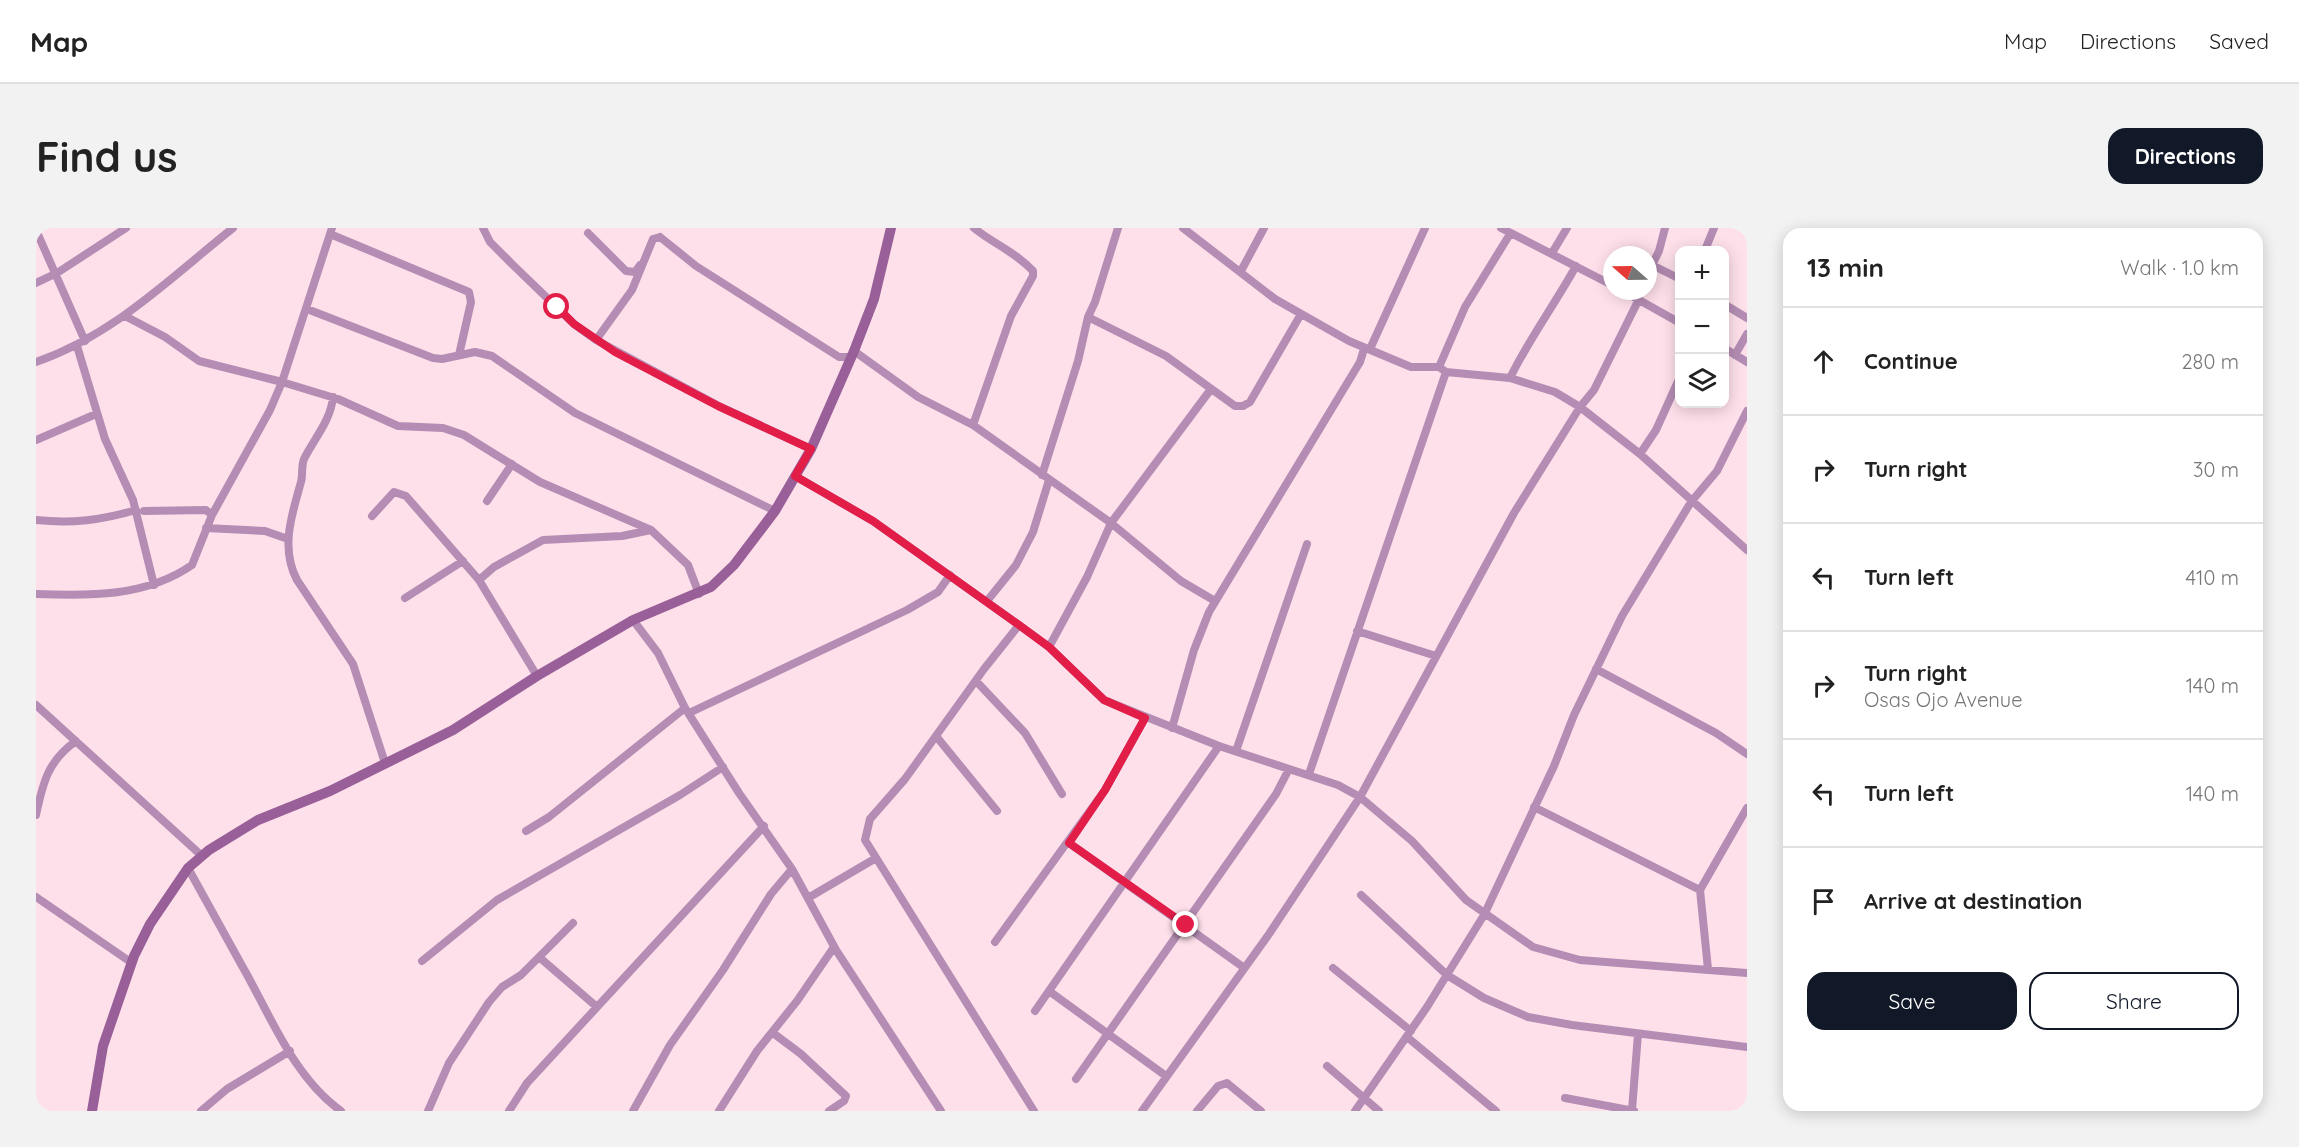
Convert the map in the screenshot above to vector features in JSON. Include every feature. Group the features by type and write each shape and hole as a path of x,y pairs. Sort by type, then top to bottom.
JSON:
{"street":[{"path":"36,284 126,228"},
{"path":"36,362 77,346 125,316 176,277 233,228"},
{"path":"483,228 490,243 574,324 596,340 718,406 811,449"},
{"path":"660,228 660,237"},
{"path":"92,1111 103,1046 132,963 150,924 188,868 202,856 258,820 330,791 453,730 537,676 633,620 711,587 734,565 775,511 811,449 853,354 874,299 891,228"},
{"path":"973,425 1011,316 1033,276 1033,271 1026,264 992,243 974,228"},
{"path":"987,601 1016,565 1033,532 1045,477 1088,317 1095,302 1118,228"},
{"path":"1183,228 1275,299 1367,349 1411,367 1510,378 1555,392 1580,407 1640,454 1747,550"},
{"path":"1241,272 1264,228"},
{"path":"1172,728 1194,650 1215,601 1367,349 1425,228"},
{"path":"1501,228 1603,280"},
{"path":"1552,253 1567,228"},
{"path":"1657,250 1665,228"},
{"path":"1707,246 1714,228"},
{"path":"36,231 57,273 85,341"},
{"path":"36,594 94,594 138,590 154,585 192,565 212,515 270,410 282,382 331,231 469,292 471,302 459,355"},
{"path":"588,233 626,271 635,272 642,261"},
{"path":"1309,774 1466,307 1510,234"},
{"path":"596,340 606,330 632,290 652,239 660,237"},
{"path":"660,237 696,266 839,357 853,354 918,397 973,425 1111,523 1181,581 1215,601"},
{"path":"1510,378 1524,349 1549,315 1576,266"},
{"path":"1657,271 1675,277"},
{"path":"1142,1111 1166,1076 1183,1057 1269,934 1360,797 1514,513 1580,407 1594,390 1634,300"},
{"path":"1644,300 1675,320"},
{"path":"1729,307 1747,318"},
{"path":"307,309 433,358 475,352 492,356 574,413 775,511"},
{"path":"1088,317 1166,356 1235,406 1250,402 1301,314"},
{"path":"125,316 165,337 199,361 282,382 333,398 398,426 443,428 464,435 540,482 651,530 688,565 699,594"},
{"path":"1736,355 1747,334"},
{"path":"77,346 96,414 140,510 154,585"},
{"path":"1729,351 1747,362"},
{"path":"1640,454 1656,430 1675,386"},
{"path":"1049,647 1087,577 1111,523 1211,389"},
{"path":"333,398 328,417 303,462 288,539 292,570 353,664 385,763"},
{"path":"1355,1111 1409,1034 1484,915 1622,616 1691,502 1717,471 1747,411"},
{"path":"36,440 96,414"},
{"path":"487,501 512,464"},
{"path":"795,476 873,521 987,601 1049,647 1104,700 1219,746 1309,774 1360,797 1412,841 1466,900 1484,915 1533,947 1580,960 1747,973"},
{"path":"372,516 397,491 418,508 479,580 537,676"},
{"path":"36,520 66,524 140,510 206,510 212,515"},
{"path":"206,528 265,531 288,539"},
{"path":"479,580 495,567 543,540 622,536 651,530"},
{"path":"1236,751 1307,544"},
{"path":"405,598 463,561"},
{"path":"526,831 549,817 687,711 908,610 938,592 950,575"},
{"path":"633,620 658,653 687,711 792,869 834,947 941,1111"},
{"path":"1019,625 905,779 870,819 865,840 1034,1111"},
{"path":"1357,631 1436,656"},
{"path":"1596,669 1716,733 1747,754"},
{"path":"976,681 1025,733 1062,794"},
{"path":"36,705 202,856"},
{"path":"995,942 1069,843 1105,790 1145,718"},
{"path":"936,736 997,811"},
{"path":"36,815 43,785 51,767 60,753 76,741"},
{"path":"1035,1011 1219,746"},
{"path":"422,961 474,916 520,885 625,827 723,767"},
{"path":"1076,1079 1186,925 1276,794 1289,769"},
{"path":"1534,807 1700,890"},
{"path":"1708,969 1700,890 1747,808"},
{"path":"509,1111 527,1083 680,914 764,826"},
{"path":"1069,843 1126,881 1244,967"},
{"path":"808,898 876,858"},
{"path":"188,868 290,1051 327,1101 341,1111"},
{"path":"633,1111 670,1045 723,970 771,894 792,869"},
{"path":"1361,895 1446,975 1484,998 1528,1017 1638,1034 1747,1047"},
{"path":"36,897 132,963"},
{"path":"428,1111 449,1063 489,1002 573,923"},
{"path":"719,1111 757,1051 773,1034 834,947"},
{"path":"539,957 597,1007"},
{"path":"1333,968 1496,1111"},
{"path":"1049,991 1166,1076"},
{"path":"773,1034 801,1054 846,1096 844,1101 829,1111"},
{"path":"1566,1098 1633,1111 1638,1034"},
{"path":"201,1111 227,1089 290,1051"},
{"path":"1327,1066 1362,1099 1379,1111"},
{"path":"1197,1111 1218,1086 1227,1083 1261,1111"}],"route":[{"path":"557,307 574,324 615,352 718,406 811,449 795,476 873,521 1019,625 1049,647 1104,700 1145,718 1131,748 1069,843 1186,925"}]}
